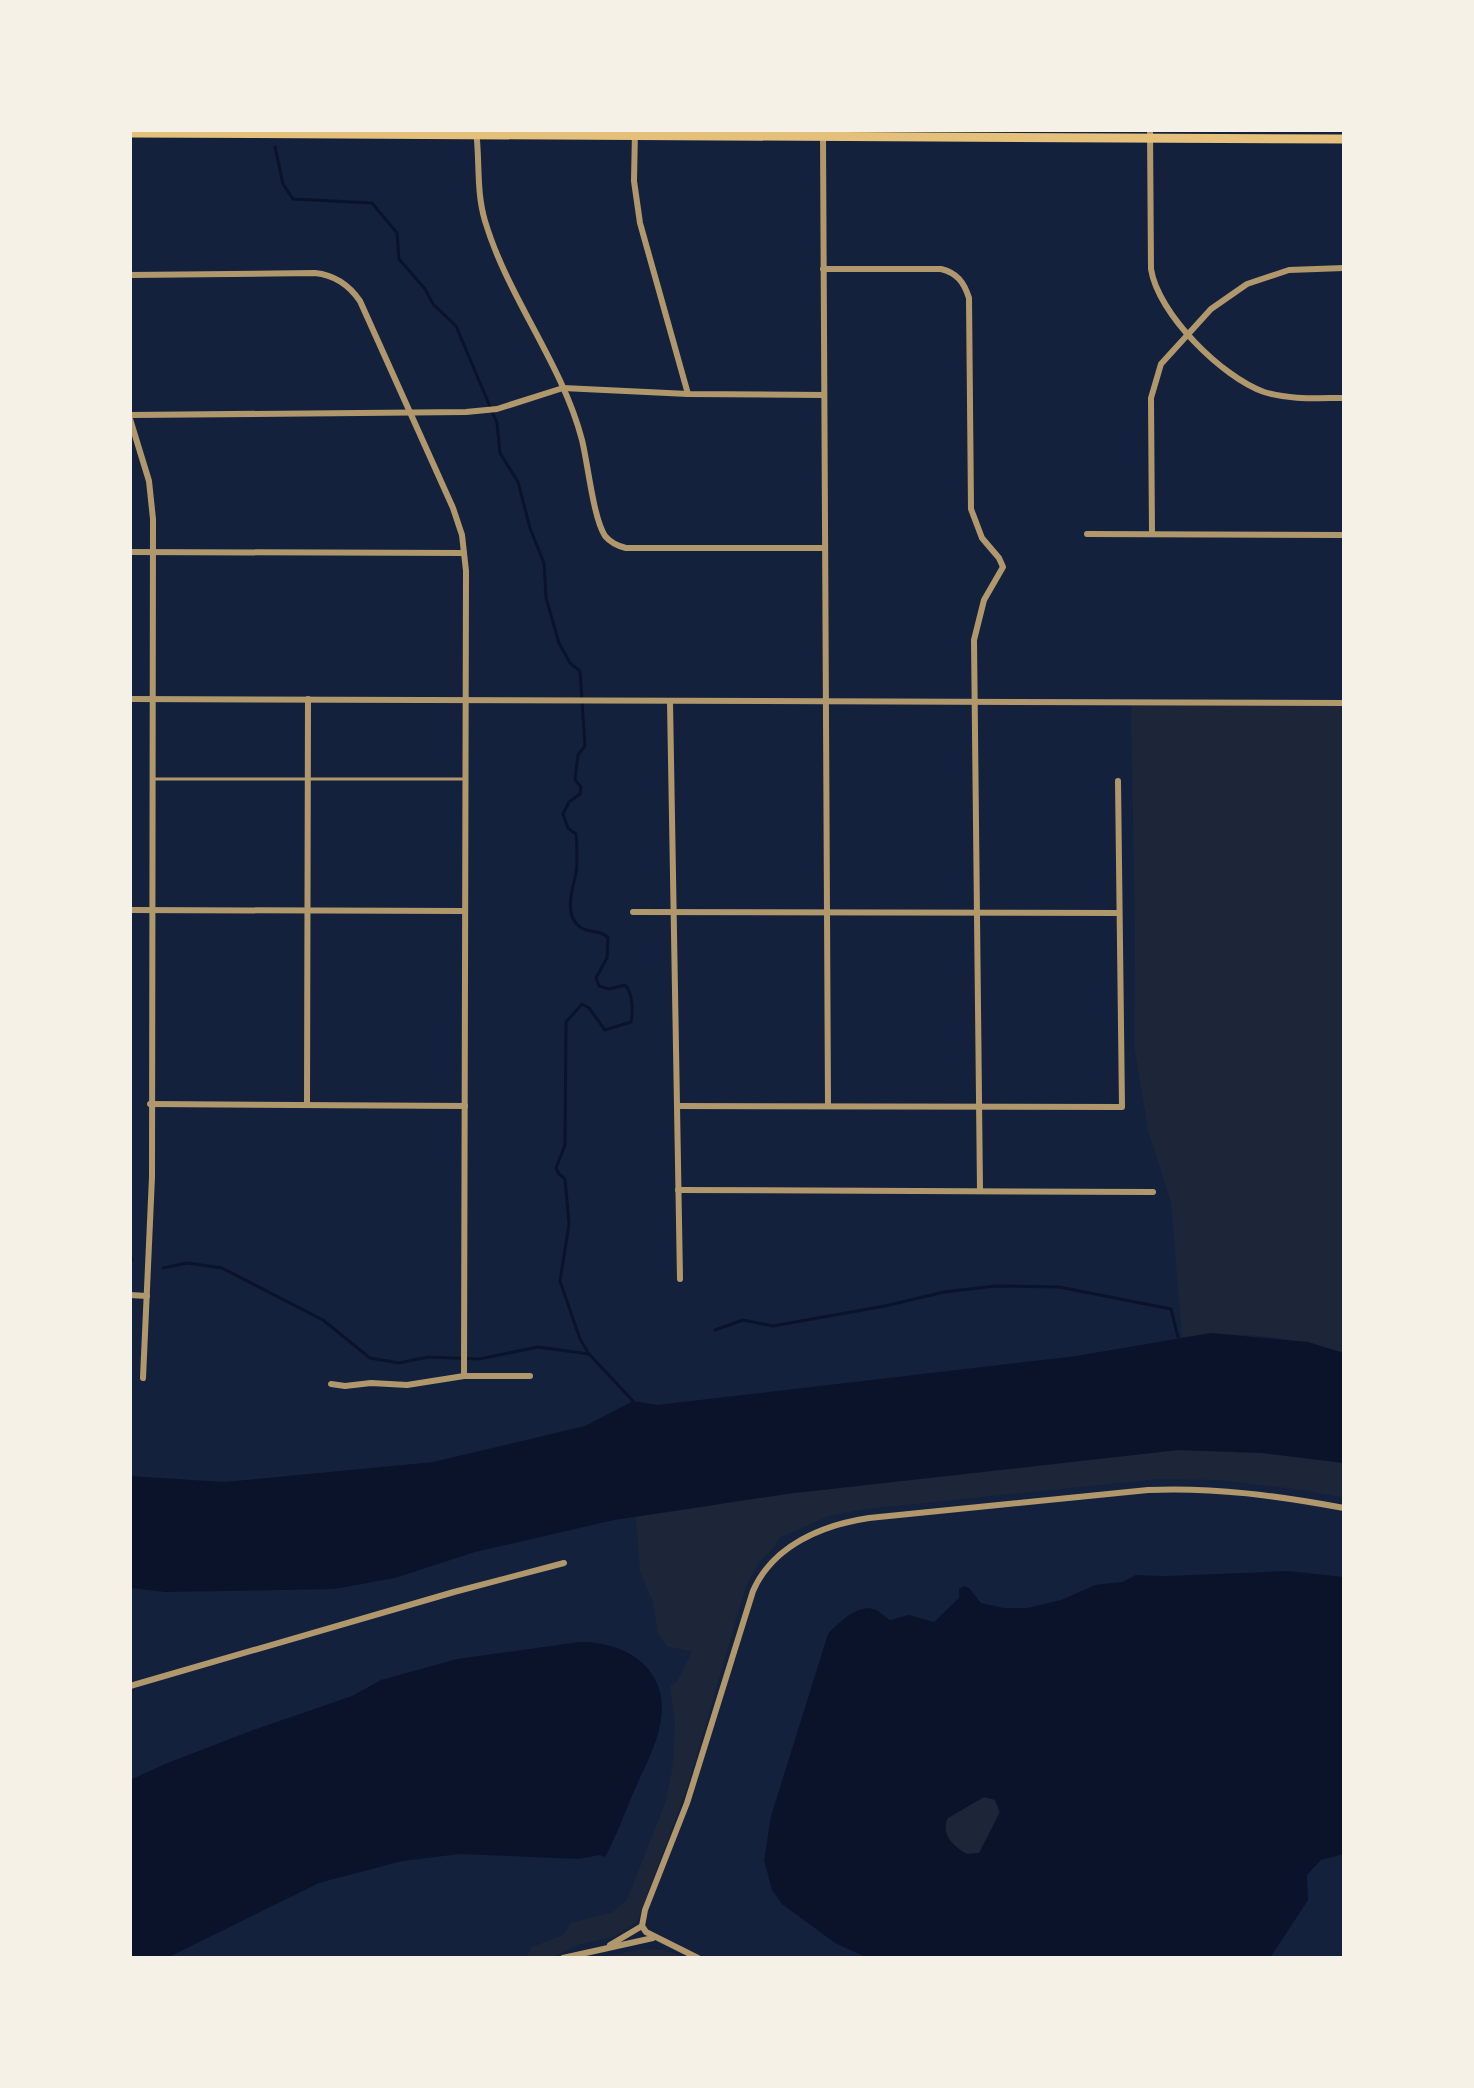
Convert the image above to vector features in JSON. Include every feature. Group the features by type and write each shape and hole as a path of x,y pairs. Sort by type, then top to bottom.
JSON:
{"main road":[{"path":"130,133 1150,134 1344,139"}],"street":[{"path":"476,133 479,195 489,235 576,420 601,524 608,539 629,548 825,548"},
{"path":"634,133 634,181 640,223 688,394"},
{"path":"1150,134 1152,276 1162,302 1216,362 1252,387 1286,397 1344,398"},
{"path":"823,136 828,1106"},
{"path":"1152,534 1152,389 1161,364 1221,300 1259,278 1294,269 1344,268"},
{"path":"823,269 941,269 957,276 969,298 971,509 982,538 1002,562 1002,571 984,600 974,640 980,1190"},
{"path":"130,275 315,273 329,276 347,286 360,301 453,508 464,553 464,1376"},
{"path":"143,1378 152,1177 154,552 149,481 130,417 411,414 485,410 563,388 688,394 824,395"},
{"path":"1087,534 1344,535"},
{"path":"130,552 464,553"},
{"path":"130,699 1344,703"},
{"path":"307,1104 308,699"},
{"path":"670,702 680,1279"},
{"path":"677,1106 1122,1107 1118,781"},
{"path":"130,910 464,911"},
{"path":"633,912 1119,913"},
{"path":"150,1104 465,1106"},
{"path":"678,1190 1153,1192"},
{"path":"130,1295 147,1296"},
{"path":"331,1384 411,1384 464,1376 530,1376"},
{"path":"644,1929 647,1901 687,1803 753,1591 769,1566 796,1543 828,1527 869,1518 1148,1490 1280,1496 1344,1508"},
{"path":"130,1686 564,1563"},
{"path":"644,1929 653,1938 678,1946 698,1958"},
{"path":"607,1946 644,1929"},
{"path":"563,1958 653,1938"}],"lane":[{"path":"152,779 464,779"}],"shaded area":[{"path":"1131,702 1344,703 1344,1353 1264,1336 1222,1334 1182,1337 1171,1202 1148,1130 1134,1045"},
{"path":"1211,1333 1308,1342 1344,1353 1344,1463 1262,1453 1178,1450 786,1494 614,1520 475,1552 395,1578 334,1589 165,1592 130,1588 130,1476 224,1482 433,1462 585,1426 633,1401 657,1405 1076,1356"},
{"path":"1178,1450 1263,1453 1344,1463 1344,1498 1218,1480 1157,1479 866,1509 829,1516 779,1538 775,1547 760,1561 746,1586 687,1788 637,1922 613,1937 580,1944 552,1958 526,1958 532,1947 563,1935 571,1923 613,1912 627,1900 666,1801 673,1764 675,1721 670,1686 676,1683 692,1652 667,1646 658,1634 653,1602 640,1572 636,1517 786,1494"},
{"path":"1288,1571 1344,1577 1344,1854 1321,1860 1307,1875 1308,1900 1270,1958 873,1958 835,1943 782,1904 772,1890 764,1860 771,1816 828,1634 842,1620 867,1608 890,1620 909,1615 934,1622 959,1598 959,1589 964,1586 981,1603 1004,1608 1027,1608 1061,1600 1095,1585 1122,1582 1136,1575","holes":["984,1797 995,1800 1000,1812 979,1853 967,1854 949,1839 946,1829 948,1818"]},
{"path":"579,1642 614,1647 642,1662 659,1689 662,1706 653,1749 605,1857 579,1859 460,1854 402,1861 319,1883 167,1958 130,1958 130,1780 253,1730 352,1696 381,1680 457,1659"},
{"path":"991,1797 998,1810 995,1825 979,1853 966,1854 948,1838 945,1822 978,1799"},
{"path":"643,1949 666,1950 685,1958 595,1958"}],"waterway":[{"path":"275,147 283,184 293,199 372,203 397,233 399,259 425,289 433,304 456,326 497,423 500,453 518,482 530,528 544,563 546,598 559,643 570,663 580,671 585,746 578,755 575,780 581,787 580,794 569,802 563,814 568,828 576,834 577,863 570,909 580,927 602,933 608,938 607,958 596,978 599,986 609,989 625,985 631,997 632,1013 631,1022 605,1030 589,1008 582,1004 566,1022 565,1145 556,1168 565,1179 569,1224 560,1281 580,1339 589,1354 633,1401"},
{"path":"130,1254 132,1260"},
{"path":"163,1268 187,1263 222,1268 323,1320 370,1358 399,1363 428,1357 479,1359 538,1347 589,1354"},
{"path":"715,1330 743,1320 773,1326 944,1292 995,1286 1059,1287 1171,1309 1178,1337"}]}
